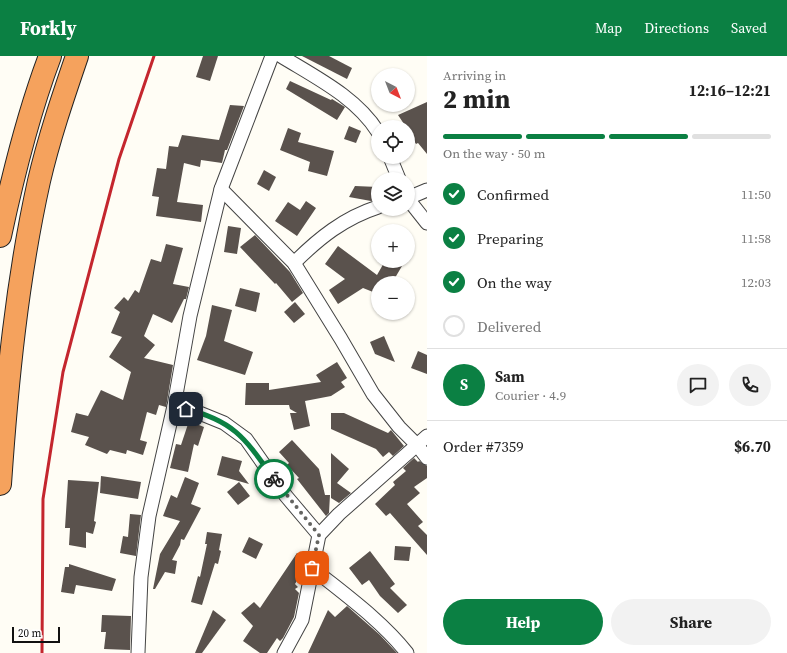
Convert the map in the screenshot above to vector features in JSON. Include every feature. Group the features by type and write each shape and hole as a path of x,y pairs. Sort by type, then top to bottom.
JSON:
{"highway":[{"path":"0,236 8,199 39,84 50,56"},
{"path":"0,484 7,382 19,290 39,180 62,99 77,56"}],"street":[{"path":"138,653 141,577 149,516 174,406 190,316 221,189 272,56"},
{"path":"287,58 347,99 371,121"},
{"path":"221,189 294,263 373,394 399,428 422,440 427,458"},
{"path":"415,196 427,190"},
{"path":"415,208 427,224"},
{"path":"294,263 312,245 340,223 371,210"},
{"path":"174,406 197,412 224,423 246,440 286,496 319,535"},
{"path":"284,653 302,620 319,535 339,514 422,440"},
{"path":"312,568 364,610 399,643 407,653"}],"building":[{"path":"203,56 218,56 210,81 196,77"},
{"path":"302,56 329,56 352,68 347,79"},
{"path":"290,81 331,100 332,99 345,107 337,120 286,89"},
{"path":"427,102 427,154 418,143 416,144 415,142 415,120 401,120 398,115 405,112 415,112 415,107"},
{"path":"230,105 244,106 227,150 225,150 222,163 201,160 200,167 184,163 177,202 203,205 201,222 156,216 159,197 152,196 157,168 166,169 169,146 178,147 182,135 219,140"},
{"path":"349,126 361,131 356,143 344,139"},
{"path":"288,128 301,133 298,142 334,151 327,176 308,171 310,162 280,150"},
{"path":"264,170 276,177 269,191 257,184"},
{"path":"355,186 371,187 371,201 349,197"},
{"path":"306,201 316,208 297,236 275,221 288,202 300,210"},
{"path":"228,226 241,228 237,254 224,252"},
{"path":"255,235 290,272 303,293 292,302 276,283 275,284 240,247"},
{"path":"166,244 183,248 173,284 189,287 186,299 184,299 172,323 153,314 144,336 155,345 144,358 173,365 166,407 159,405 156,415 147,412 140,440 147,442 143,455 127,450 126,454 110,450 107,454 85,445 89,437 71,432 76,413 88,416 101,390 123,400 131,372 109,357 122,337 111,333 120,312 114,308 124,297 128,301 135,290 139,293 151,259 161,262"},
{"path":"338,246 377,275 381,268 401,268 396,276 371,276 371,291 363,288 338,304 329,290 345,279 325,264"},
{"path":"240,288 260,293 256,312 235,306"},
{"path":"295,302 305,314 294,323 284,312"},
{"path":"212,305 232,310 224,341 253,352 245,375 197,360 206,336"},
{"path":"384,336 395,362 375,354 370,342"},
{"path":"418,351 427,355 427,374 411,368"},
{"path":"337,362 347,378 341,382 345,387 331,396 305,401 310,426 294,430 290,413 297,413 290,409 289,405 245,405 246,383 269,383 269,390 321,382 316,375"},
{"path":"331,413 344,413 388,433 391,430 404,446 393,456 389,452 383,457 376,449 331,429"},
{"path":"190,418 200,422 199,425 204,427 198,446 194,444 188,472 170,468 176,444 181,445"},
{"path":"292,440 319,469 325,495 330,495 329,513 326,516 297,479 299,478 287,465 289,463 279,452"},
{"path":"331,453 349,469 337,483 351,493 339,503 331,498"},
{"path":"222,456 242,461 239,471 249,484 217,475"},
{"path":"414,458 418,462 419,461 427,466 427,478 414,487 420,493 407,504 423,522 418,526 427,535 427,555 390,513 386,516 375,504 395,485 393,482 406,471 403,468"},
{"path":"101,476 141,482 138,499 100,493"},
{"path":"185,477 199,483 191,504 201,508 184,540 181,539 180,545 172,560 177,561 175,574 165,572 155,589 153,589 160,554 180,521 163,516 171,495 177,498"},
{"path":"68,480 99,482 94,521 96,522 93,534 86,532 86,548 69,545 70,528 65,528"},
{"path":"239,482 250,496 238,505 227,492"},
{"path":"130,514 141,515 136,556 120,553 123,536 128,537"},
{"path":"207,532 222,534 219,550 221,551 218,564 215,563 202,605 191,602 198,576 200,577 207,544 205,544"},
{"path":"249,537 263,544 256,559 242,552"},
{"path":"395,546 411,547 409,561 394,560"},
{"path":"370,551 395,584 390,588 407,605 398,613 380,596 369,580 362,585 349,568"},
{"path":"297,553 306,558 299,572 301,574 295,584 298,587 295,589 299,593 294,617 283,638 280,641 277,638 267,653 260,653 243,641 253,626 241,613 254,602 260,608"},
{"path":"69,564 116,579 112,591 76,585 74,594 61,592 65,567 69,567"},
{"path":"347,606 380,635 397,653 308,653 328,610 335,617"},
{"path":"213,610 226,620 202,653 195,653"},
{"path":"102,615 131,616 130,650 104,649 106,632 101,632"}],"railway":[{"path":"42,653 43,499 63,372 119,159 154,56"}],"way so far":[{"path":"274,479 286,496 319,535 312,568"}],"route":[{"path":"186,409 224,423 246,440 274,479"}]}
